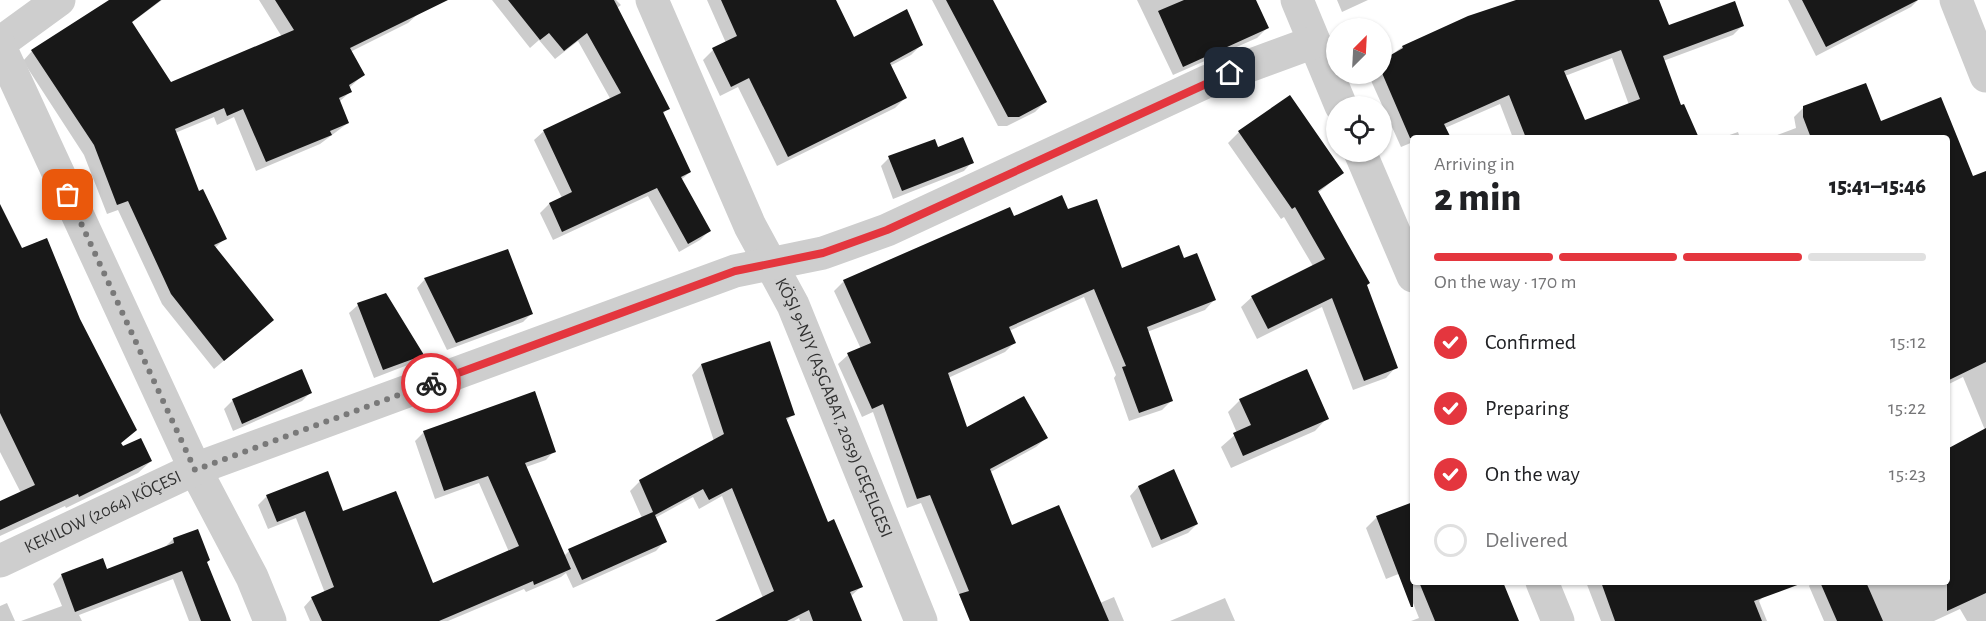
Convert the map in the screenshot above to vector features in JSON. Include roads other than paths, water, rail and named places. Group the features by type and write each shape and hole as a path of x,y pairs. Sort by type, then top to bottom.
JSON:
{"street":[{"path":"59,0 0,45 195,470 252,577 270,621"},
{"name":"KÖŞI 9-NJY (AŞGABAT, 2059) GEÇELGESI","path":"652,0 750,226 793,305 921,621"},
{"path":"1297,0 1337,96"},
{"path":"1956,0 1986,76"},
{"name":"KEKILOW (2064) KÖÇESI","path":"0,561 195,470 735,271 771,261 823,253 887,230 1208,81 1314,42"},
{"path":"1364,162 1410,269"},
{"path":"1543,585 1558,621"}]}
